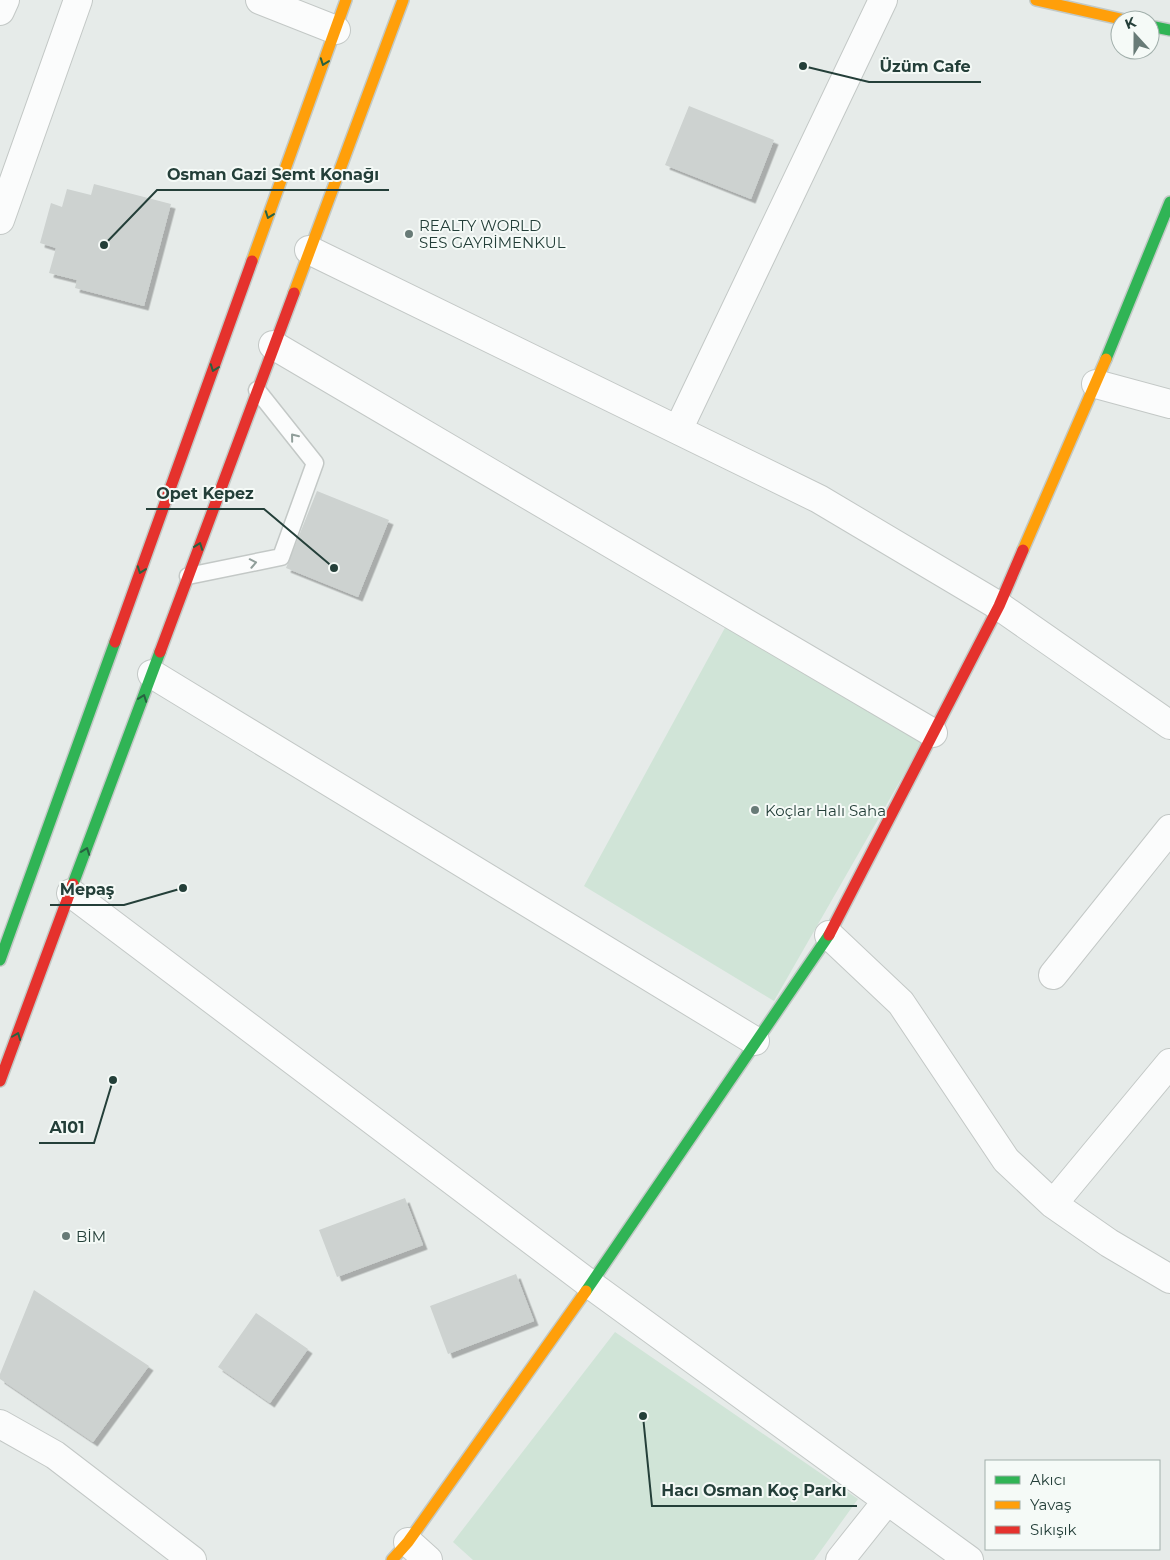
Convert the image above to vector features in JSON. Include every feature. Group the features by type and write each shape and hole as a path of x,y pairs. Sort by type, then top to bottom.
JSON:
{"main road":[{"path":"0,960 346,0"},
{"path":"0,1081 403,0"},
{"path":"1036,0 1110,17"},
{"path":"395,25 410,12"},
{"path":"400,1551 591,1285 828,935 999,606 1096,384 1170,202"}],"street":[{"path":"0,11 5,0"},
{"path":"0,220 11,151 78,0"},
{"path":"260,0 336,30"},
{"path":"678,430 883,0"},
{"path":"309,250 819,499 999,606 1170,725"},
{"path":"274,345 933,733"},
{"path":"1096,384 1170,404"},
{"path":"152,674 755,1041"},
{"path":"1053,976 1170,829"},
{"path":"71,893 591,1285 968,1560"},
{"path":"828,935 900,1004 1006,1160 1053,1204 1109,1243 1170,1279"},
{"path":"1053,1204 1170,1063"},
{"path":"0,1424 55,1455 192,1560"},
{"path":"840,1560 887,1501"},
{"path":"400,1551 428,1560"}],"lane":[{"path":"188,576 281,557 315,463 257,390"}],"green space":[{"name":"Koçlar Halı Saha","path":"727,624 927,734 774,1001 584,886"},
{"path":"615,1332 858,1499 814,1560 473,1560 453,1542"}],"building":[{"path":"689,106 774,140 751,199 665,165"},
{"path":"94,184 171,204 144,306 75,288 77,280 49,273 56,248 40,243 51,203 62,207 67,189 91,195"},
{"path":"317,491 389,520 358,597 286,568"},
{"path":"405,1198 423,1245 337,1277 319,1230"},
{"path":"516,1274 534,1321 448,1354 430,1306"},
{"path":"34,1290 149,1366 93,1442 0,1379 0,1374"},
{"path":"256,1313 308,1349 270,1403 218,1367"}],"traffic: fast":[{"path":"1160,28 1170,30"},
{"path":"1106,359 1170,202"},
{"path":"0,960 115,642"},
{"path":"73,884 160,652"},
{"path":"586,1291 829,935"}],"traffic: slow":[{"path":"252,261 346,0"},
{"path":"294,293 403,0"},
{"path":"1036,0 1110,17"},
{"path":"1023,550 1106,359"},
{"path":"392,1560 408,1542 586,1291"}],"traffic: jam":[{"path":"115,642 252,261"},
{"path":"160,652 294,293"},
{"path":"829,935 999,606 1023,550"},
{"path":"0,1081 73,884"}],"place":[{"name":"Üzüm Cafe","path":"803,66"},
{"name":"REALTY WORLD SES GAYRİMENKUL","path":"409,234"},
{"name":"Osman Gazi Semt Konağı","path":"104,245"},
{"name":"Opet Kepez","path":"334,568"},
{"name":"Koçlar Halı Saha","path":"755,810"},
{"name":"Mepaş","path":"183,888"},
{"name":"A101","path":"113,1080"},
{"name":"BİM","path":"66,1236"},
{"name":"Hacı Osman Koç Parkı","path":"643,1416"}]}
